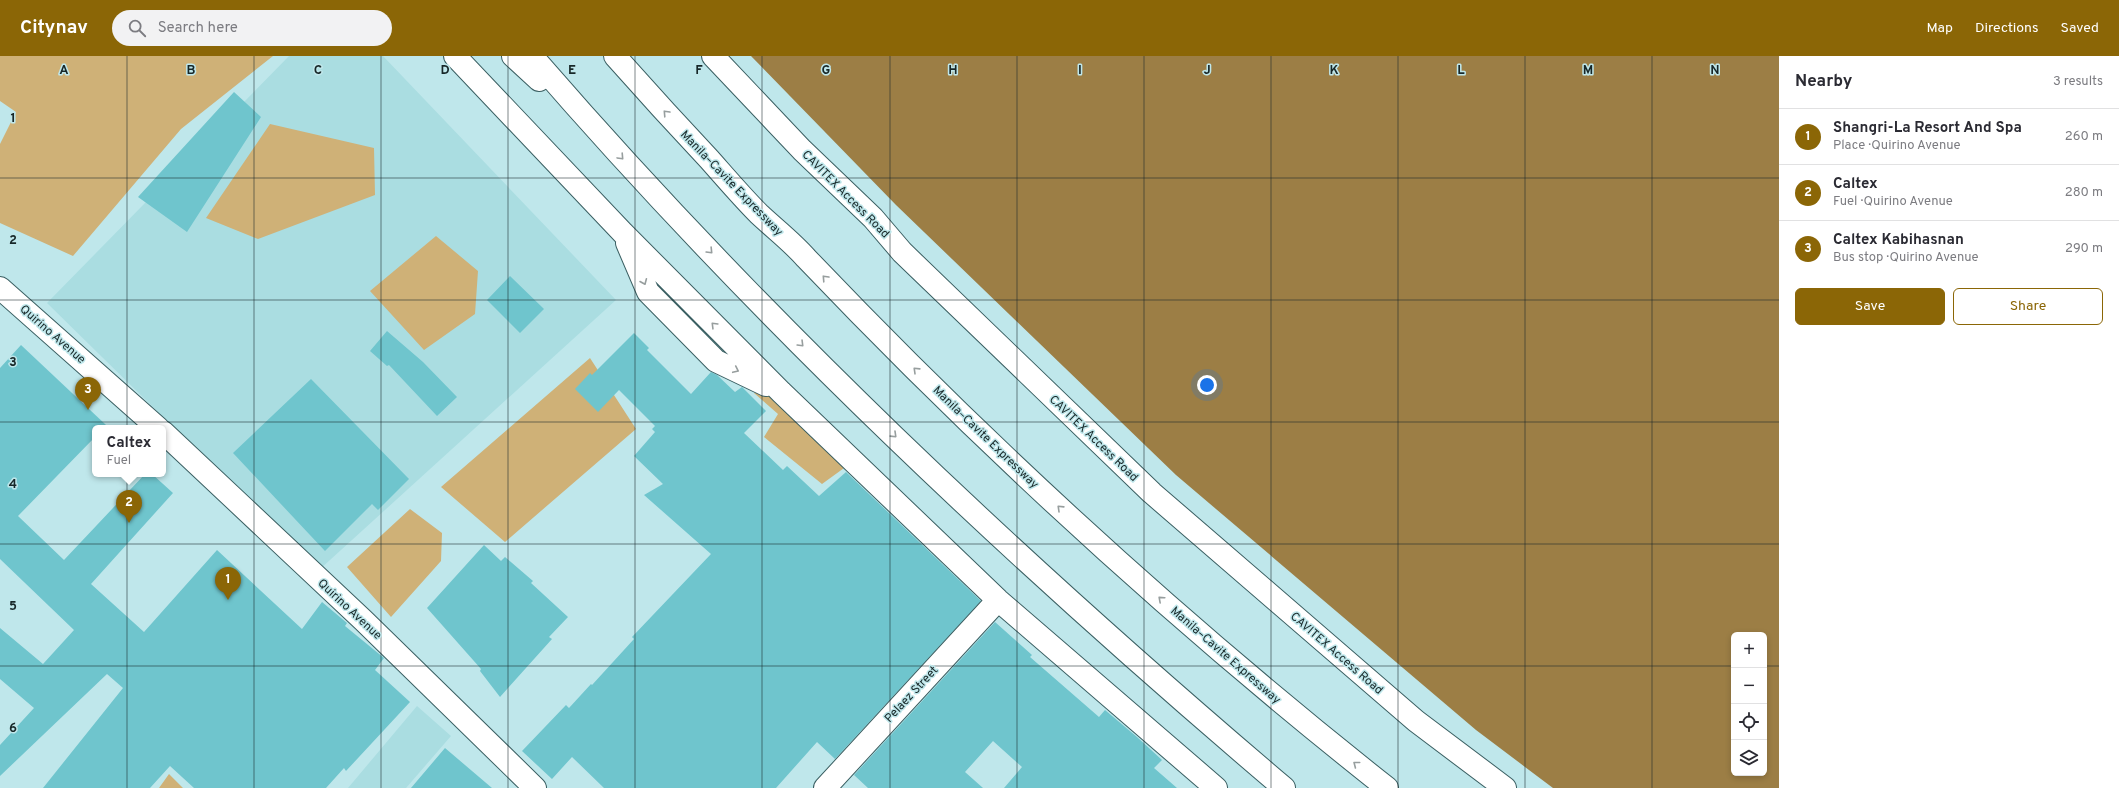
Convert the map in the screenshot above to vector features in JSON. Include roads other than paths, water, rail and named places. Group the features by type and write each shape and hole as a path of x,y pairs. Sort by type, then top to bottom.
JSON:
{"main road":[{"path":"455,56 623,233 648,292 716,361 781,392 998,600 1216,788"},
{"path":"513,56 594,128"},
{"path":"532,56 594,128 800,342 926,466 1072,603 1170,691 1284,788"},
{"name":"Manila–Cavite Expressway","path":"615,56 759,214 804,256 850,305 1077,524 1210,642 1319,735 1387,788"},
{"name":"CAVITEX Access Road","path":"713,56 812,160 873,218 902,252 1152,494 1416,720 1505,788"},
{"name":"Quirino Avenue","path":"0,288 155,425"},
{"name":"Quirino Avenue","path":"166,435 363,620 535,788"},
{"name":"Pelaez Street","path":"825,788 998,600"}],"place":[{"name":"Caltex Kabihasnan","path":"88,410"},
{"name":"Caltex","path":"129,523"},
{"name":"Shangri-La Resort And Spa","path":"228,600"}]}
